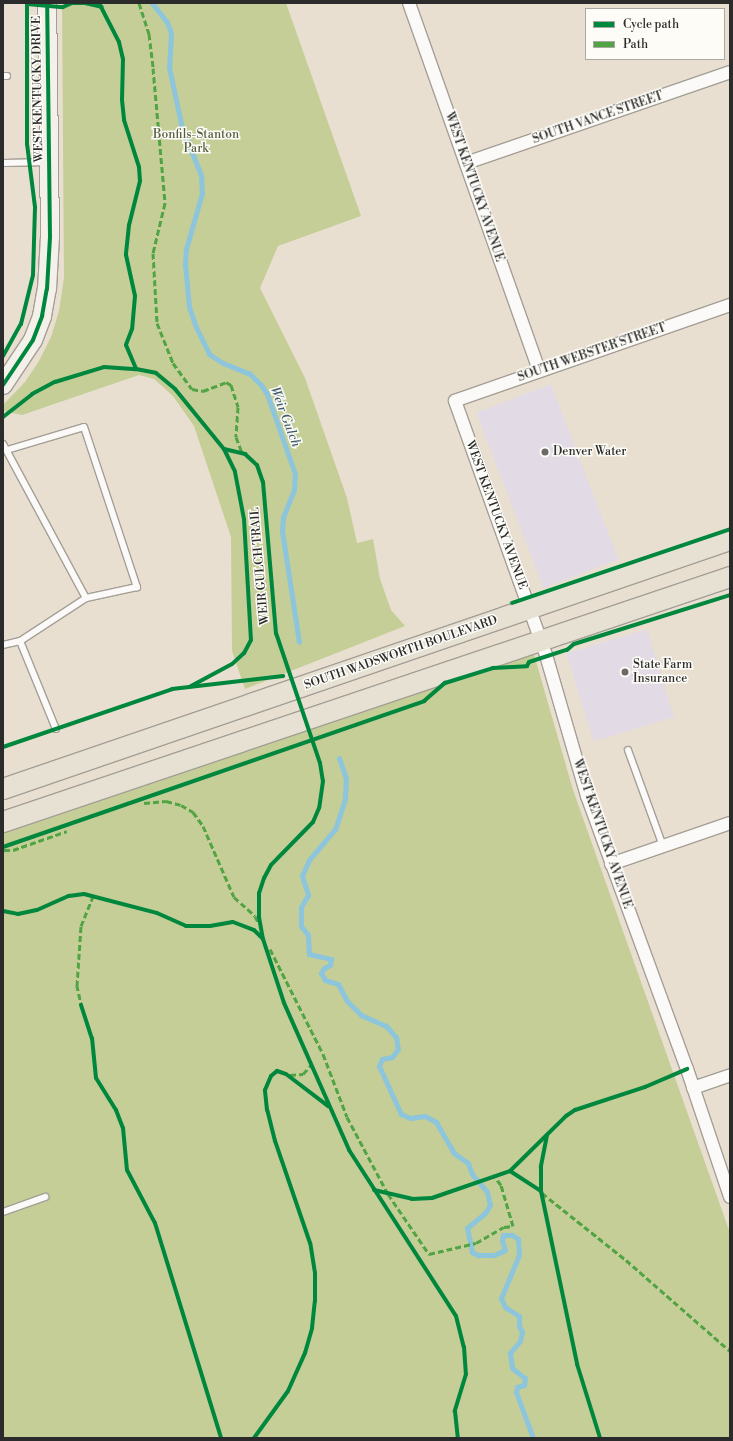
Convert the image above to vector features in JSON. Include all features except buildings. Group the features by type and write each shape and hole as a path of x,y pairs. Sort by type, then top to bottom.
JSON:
{"main road":[{"name":"SOUTH WADSWORTH BOULEVARD","path":"3,788 530,610 730,540"},
{"path":"3,822 541,639 730,577"}],"street":[{"name":"WEST KENTUCKY DRIVE","path":"3,385 33,340 45,304 49,274 47,3"},
{"name":"WEST KENTUCKY AVENUE","path":"409,3 539,371"},
{"name":"SOUTH VANCE STREET","path":"466,163 730,72"},
{"name":"SOUTH WEBSTER STREET","path":"455,401 730,305"},
{"name":"WEST KENTUCKY AVENUE","path":"455,401 541,639 587,796 693,1088 730,1197"},
{"path":"611,864 730,823"},
{"path":"693,1088 730,1074"}],"lane":[{"path":"3,163 49,162"},
{"path":"3,645 20,641 86,598 137,587 84,427 7,450"},
{"path":"3,444 86,598"},
{"path":"20,641 56,729"},
{"path":"628,750 663,846"},
{"path":"3,1212 45,1197"}],"shaded area":[{"path":"551,384 618,560 544,588 476,413"},
{"path":"647,629 674,717 594,742 567,654"}],"green space":[{"name":"Bonfils-Stanton Park","path":"62,3 286,3 361,216 278,246 260,288 305,378 347,498 357,543 373,539 380,579 391,610 405,626 245,689 232,651 231,537 194,426 173,396 154,379 139,375 22,415 3,411 3,405 25,382 39,361 51,337 59,311 64,278"},
{"path":"533,651 573,790 730,1233 730,1438 3,1438 3,833"}],"waterway":[{"name":"Weir Gulch","path":"152,3 167,22 171,33 169,67 182,128 201,175 202,193 186,249 185,264 189,307 196,327 209,354 223,363 250,374 261,385 267,394 295,474 294,490 283,517 282,531 299,642"},
{"name":"Weir Gulch","path":"339,758 346,778 345,799 335,829 309,860 302,876 308,895 301,907 301,926 308,935 309,954 331,959 330,965 324,968 321,973 325,980 338,984 347,1001 361,1015 386,1026 396,1037 398,1049 392,1057 382,1059 379,1066 401,1114 410,1118 425,1116 436,1122 454,1153 468,1163 472,1174 487,1192 490,1205 485,1213 467,1228 472,1252 478,1255 494,1255 505,1250 502,1241 503,1235 512,1235 518,1239 519,1255 501,1298 505,1307 519,1316 519,1326 522,1332 520,1341 510,1353 512,1368 525,1378 524,1385 517,1387 516,1392 533,1438"}],"marked path":[{"path":"139,3 149,34 165,203 153,253 157,323 173,363 192,389 203,391 226,382 231,385 238,407 236,437 242,453"},
{"path":"144,803 166,801 181,805 193,812 203,826 234,897 255,916 258,922"},
{"path":"4,850 13,850 67,831"},
{"path":"82,1008 77,986 81,926 93,896"},
{"path":"270,949 323,1054 347,1117 388,1194 429,1254 476,1243 504,1227 513,1226 501,1185 495,1177"},
{"path":"290,1075 303,1074 311,1065"},
{"path":"542,1193 626,1260 730,1351"}],"cycle path":[{"path":"3,356 21,324 33,275 35,207 27,144 27,3"},
{"path":"3,385 33,340 42,316 47,289 50,237 47,3"},
{"path":"27,4 63,7 72,3 85,3 102,7"},
{"path":"99,3 119,42 123,59 122,100 124,120 139,167 140,181 129,225 126,255 135,296 132,329 126,345 136,369"},
{"name":"WEIR GULCH TRAIL","path":"3,417 32,394 55,382 104,367 136,369 156,373 175,389 224,449 235,472 244,519 251,640 244,653 232,664 191,686"},
{"name":"WEIR GULCH TRAIL","path":"224,449 245,454 257,465 263,482 276,633 320,763 323,781 319,808 313,822 271,865 264,878 259,893 259,917 263,939 284,1003 349,1150 456,1316 464,1347 466,1374 455,1411 458,1438"},
{"path":"512,603 730,529"},
{"path":"3,847 424,701 445,683 493,668 527,666 529,662 567,650 574,644 730,595"},
{"path":"3,747 172,689 283,676"},
{"path":"3,911 18,914 37,910 69,896 84,894 157,913 186,926 210,926 233,922 254,930 263,939"},
{"path":"81,1005 92,1038 96,1078 116,1110 123,1128 127,1170 155,1223 221,1438"},
{"path":"510,1171 566,1116 575,1110 645,1087 687,1069"},
{"path":"254,1438 288,1391 305,1353 312,1328 315,1301 315,1273 310,1243 275,1141 267,1110 265,1090 271,1076 277,1071 286,1074 328,1106"},
{"path":"547,1135 541,1167 541,1191 577,1364 600,1438"},
{"path":"374,1190 412,1199 432,1198 510,1171 541,1191"}],"place":[{"name":"Denver Water","path":"545,452"},
{"name":"State Farm Insurance","path":"625,672"}]}
